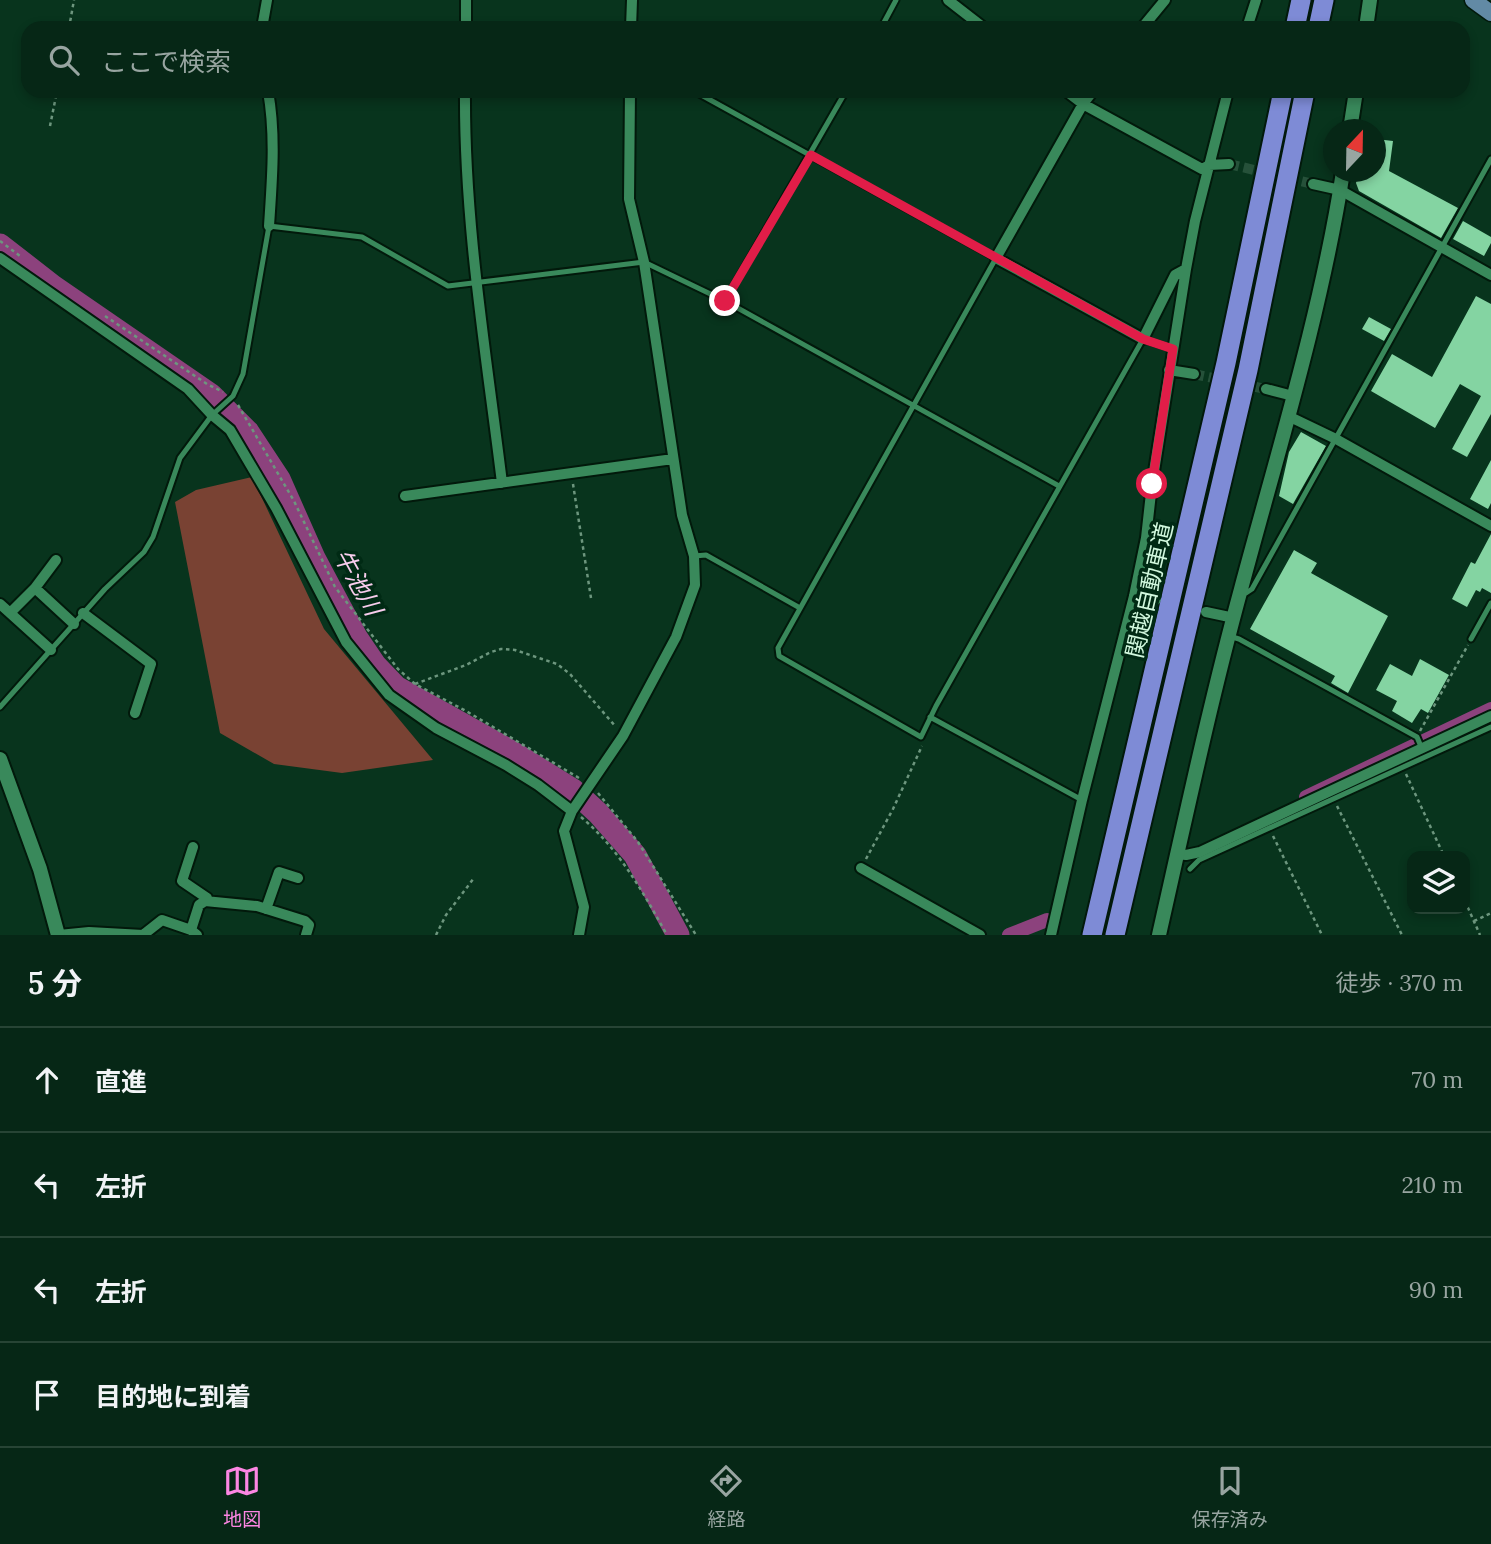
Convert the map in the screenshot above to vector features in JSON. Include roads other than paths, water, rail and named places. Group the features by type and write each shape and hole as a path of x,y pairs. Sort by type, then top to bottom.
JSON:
{"highway":[{"path":"1296,21 1300,0"},
{"path":"1320,21 1324,0"},
{"name":"関越自動車道","path":"1092,935 1226,363 1282,98"},
{"name":"関越自動車道","path":"1115,935 1248,370 1305,98"}],"main road":[{"path":"1473,0 1491,13"}],"street":[{"path":"263,21 267,0"},
{"path":"466,0 466,21"},
{"path":"631,21 632,0"},
{"path":"948,0 975,21"},
{"path":"1148,21 1164,0"},
{"path":"1249,21 1255,0"},
{"path":"1367,21 1370,0"},
{"path":"269,98 273,130 269,226"},
{"path":"465,98 469,213 502,482"},
{"path":"579,935 584,907 564,831 574,809 623,736 687,611 695,585 694,556 682,515 645,262 629,199 631,98"},
{"path":"1075,98 1202,169 1209,165 1229,164"},
{"path":"1088,98 996,258 1143,339 1175,275 1186,269"},
{"path":"1051,935 1134,596 1146,538 1186,269 1226,98"},
{"path":"1352,119 1355,98"},
{"path":"1159,935 1229,636 1322,278 1341,182"},
{"path":"1313,184 1340,190 1491,275"},
{"path":"0,258 188,390 230,430 276,508 346,642 389,695 436,728 506,765 574,809"},
{"path":"1169,370 1194,374"},
{"path":"1266,389 1293,396"},
{"path":"1288,416 1336,439 1491,526"},
{"path":"405,496 673,459"},
{"path":"10,613 36,588 56,560"},
{"path":"36,588 74,624"},
{"path":"1134,596 1156,600"},
{"path":"0,604 51,650"},
{"path":"1206,612 1234,618"},
{"path":"83,614 151,664 135,713"},
{"path":"1177,854 1200,852 1491,716"},
{"path":"0,759 40,869 59,935 89,932 144,935 162,920 194,932 199,905 208,901 266,909 305,921 309,925 306,935"},
{"path":"193,847 182,881 208,901"},
{"path":"861,868 980,935"},
{"path":"266,909 279,872 298,878"}],"lane":[{"path":"885,21 897,0"},
{"path":"707,98 996,258 778,648 779,656 921,737 1143,339 1173,349"},
{"path":"725,301 842,98"},
{"path":"1240,593 1252,589 1491,159"},
{"path":"0,707 105,589 144,552 153,537 180,458 212,415 233,396 243,374 269,226 355,235 448,286 645,262 725,301 1059,486"},
{"path":"694,556 706,555 800,608"},
{"path":"1471,639 1491,603"},
{"path":"1229,636 1417,737 1422,748"},
{"path":"930,717 1082,800"},
{"path":"1190,869 1199,860 1491,727"}],"waterway":[{"name":"牛池川","path":"0,245 54,287 211,395 248,432 279,479 314,558 356,637 375,665 396,687 573,790 598,813 635,855 678,935"},
{"path":"1306,797 1491,709"},
{"path":"1009,935 1047,920"}],"tunnel":[{"path":"1229,164 1313,184"},
{"path":"1194,374 1266,389"}]}
